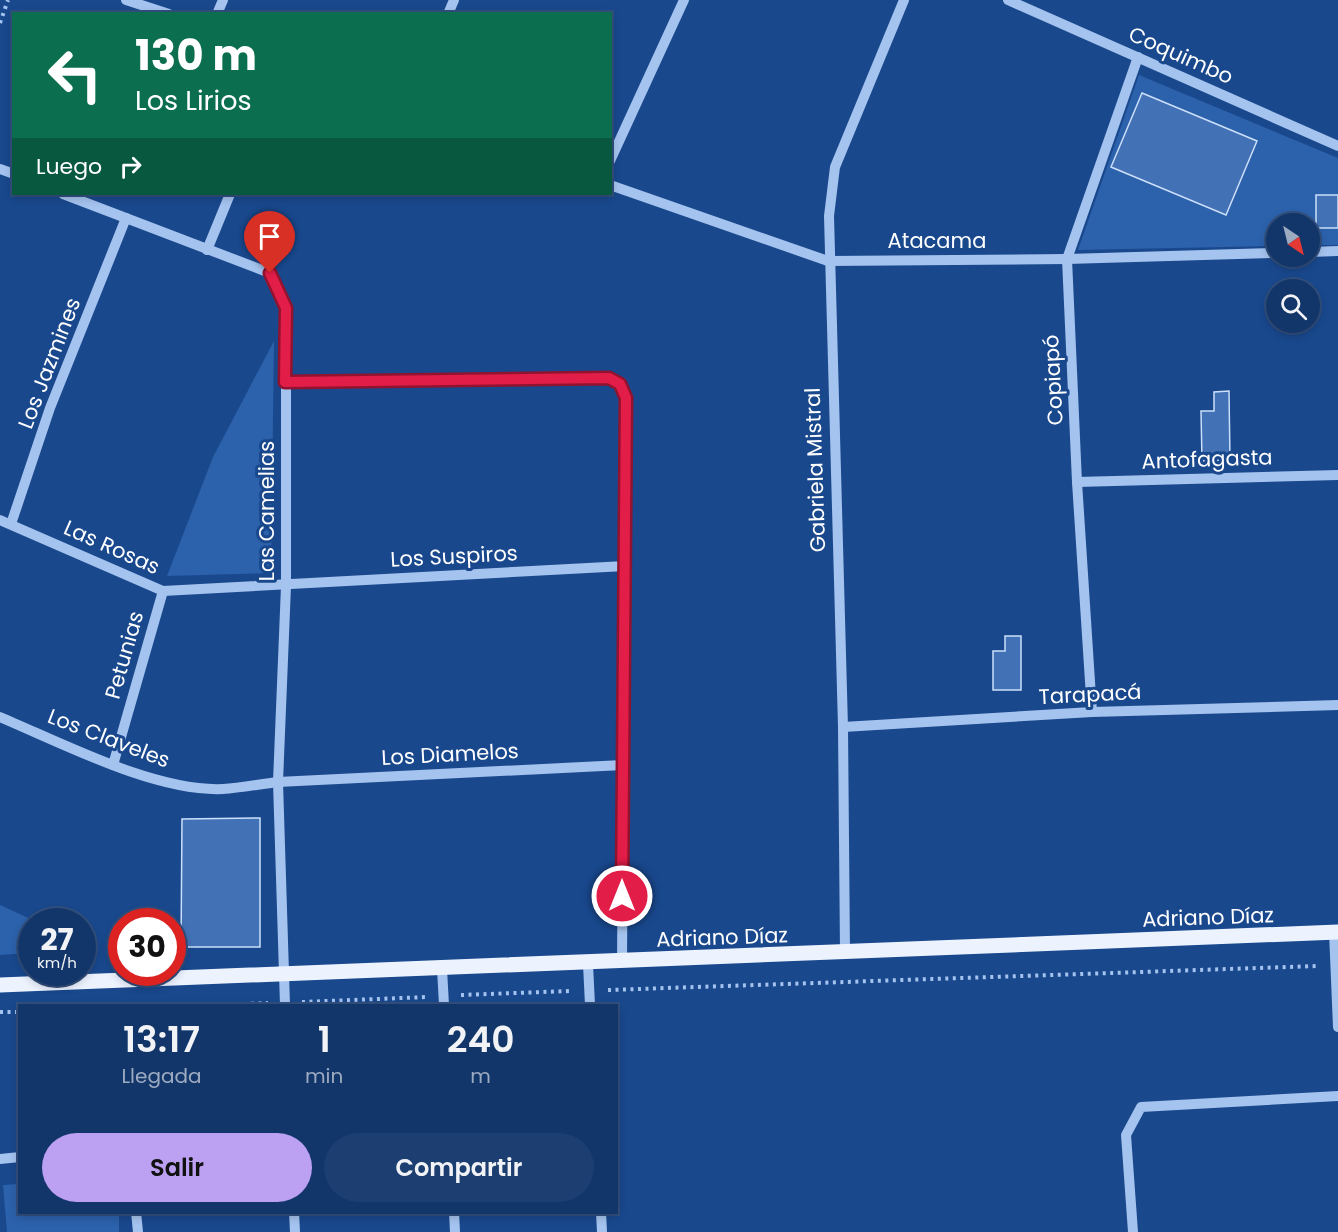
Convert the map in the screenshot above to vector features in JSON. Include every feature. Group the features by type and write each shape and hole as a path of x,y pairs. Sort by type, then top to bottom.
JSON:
{"main road":[{"name":"Adriano Díaz","path":"0,985 588,964 1336,932"}],"street":[{"path":"126,0 163,12"},
{"path":"612,157 684,0"},
{"name":"Gabriela Mistral","path":"845,953 843,727 828,261 829,216 835,167 904,0"},
{"name":"Coquimbo","path":"1008,0 1338,146"},
{"name":"Copiapó","path":"1092,712 1077,482 1067,259 1138,57"},
{"name":"Atacama","path":"612,186 828,261 1067,259 1266,253"},
{"name":"Las Camelias","path":"66,195 270,273 286,308 285,586 278,782 285,1004"},
{"path":"207,250 230,195"},
{"name":"Los Jazmines","path":"5,522 126,218"},
{"path":"1320,252 1338,252"},
{"path":"285,382 609,378 620,384 626,398 622,962"},
{"name":"Antofagasta","path":"1077,482 1338,475"},
{"name":"Las Rosas","path":"5,522 163,591 285,586"},
{"name":"Los Suspiros","path":"285,586 625,566"},
{"name":"Petunias","path":"113,765 163,591"},
{"name":"Tarapacá","path":"843,727 1092,712 1338,705"},
{"name":"Los Claveles","path":"0,717 113,765 171,783 221,789 278,782"},
{"name":"Los Diamelos","path":"278,782 623,765"},
{"path":"1336,932 1338,1027"},
{"path":"588,964 590,1004"},
{"path":"442,969 444,1000"},
{"path":"1133,1232 1126,1135 1141,1107 1338,1096"},
{"path":"0,1159 18,1157"},
{"path":"136,1214 138,1232"},
{"path":"294,1214 295,1232"},
{"path":"454,1214 455,1232"},
{"path":"601,1214 602,1232"}],"path":[{"path":"0,23 8,0"},
{"path":"285,1004 444,1000 590,990 1335,965"},
{"path":"0,1012 18,1012"}],"shaded area":[{"path":"1139,75 1338,158 1338,245 1320,245 1320,213 1266,213 1266,246 1078,250"},
{"path":"274,341 271,573 167,576 213,457"},
{"path":"0,905 18,913 18,954 0,955"},
{"path":"18,1184 18,1214 119,1214 119,1232 7,1232 3,1185"}],"building":[{"path":"1142,93 1257,141 1226,215 1111,167"},
{"path":"1316,195 1338,195 1338,228 1320,228 1320,213 1316,213"},
{"path":"1229,391 1230,460 1202,461 1201,411 1214,411 1214,392"},
{"path":"1005,636 1021,636 1021,690 993,690 993,651 1005,651"},
{"path":"260,818 260,947 186,947 186,908 181,908 182,819"}],"route":[{"path":"270,273 286,308 285,382 609,378 620,384 626,398 622,896"}]}
